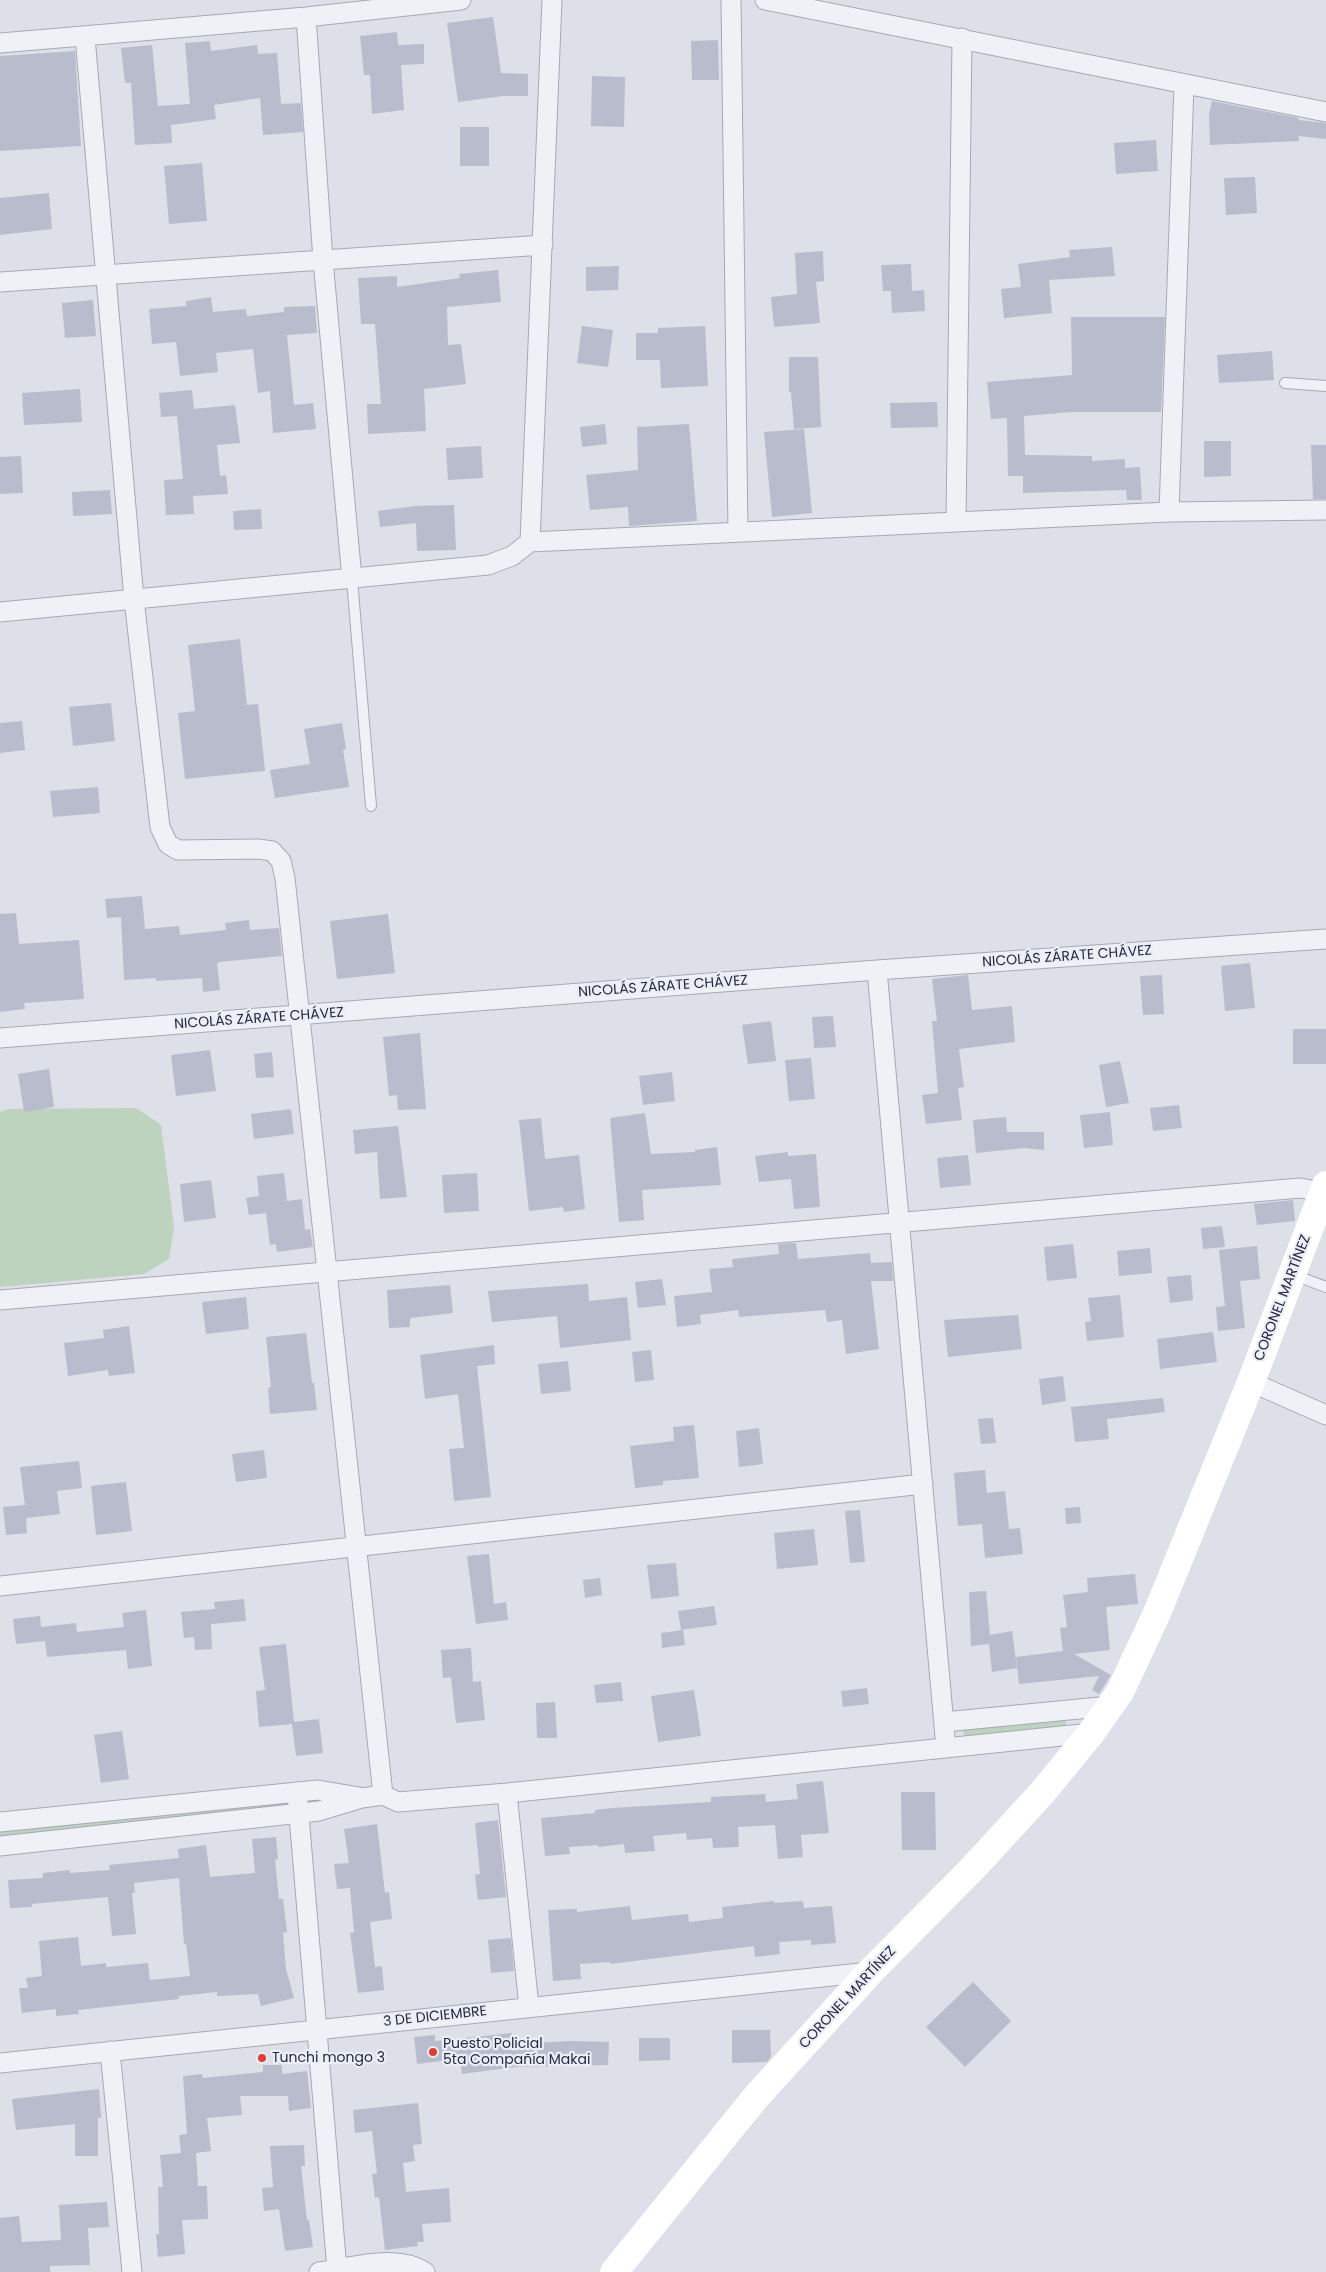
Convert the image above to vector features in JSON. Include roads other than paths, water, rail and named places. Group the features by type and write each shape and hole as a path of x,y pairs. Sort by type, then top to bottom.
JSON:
{"main road":[{"name":"CORONEL MARTÍNEZ","path":"614,2272 756,2097 870,1972 1041,1794 1091,1733 1120,1692 1158,1613 1251,1382 1325,1190"}],"street":[{"path":"0,43 306,17 461,0"},
{"path":"530,542 552,0"},
{"path":"731,0 738,532"},
{"path":"765,0 1326,112"},
{"path":"306,17 323,260 352,579"},
{"path":"85,37 134,599 160,827 163,837 168,844 178,850 258,849 272,851 281,861 285,878 383,1795"},
{"path":"956,522 962,38"},
{"path":"1169,512 1184,85"},
{"path":"0,282 543,245"},
{"path":"0,612 352,579 488,564 512,556 530,542 1169,512 1326,510"},
{"name":"NICOLÁS ZÁRATE CHÁVEZ","path":"0,1038 877,970 1326,939"},
{"path":"877,970 946,1748"},
{"path":"0,1300 328,1270 1071,1209 1300,1188 1325,1190"},
{"path":"1251,1382 1326,1415"},
{"path":"0,1586 923,1484"},
{"path":"944,1722 1110,1706"},
{"path":"0,1846 299,1814 319,1811 362,1798 383,1795 398,1802 507,1793 1091,1733"},
{"path":"0,1822 318,1790 362,1798"},
{"path":"298,1792 316,2030 328,2271 384,2264 400,2264 415,2266 425,2272"},
{"path":"507,1793 530,2008"},
{"name":"3 DE DICIEMBRE","path":"0,2062 870,1972"},
{"path":"110,2051 132,2272"}],"lane":[{"path":"1285,383 1326,386"},
{"path":"352,579 371,806"},
{"path":"1293,1275 1326,1287"}],"place":[{"name":"Puesto Policial 5ta Compañía Makai","path":"433,2052"},
{"name":"Tunchi mongo 3","path":"262,2058"}]}
